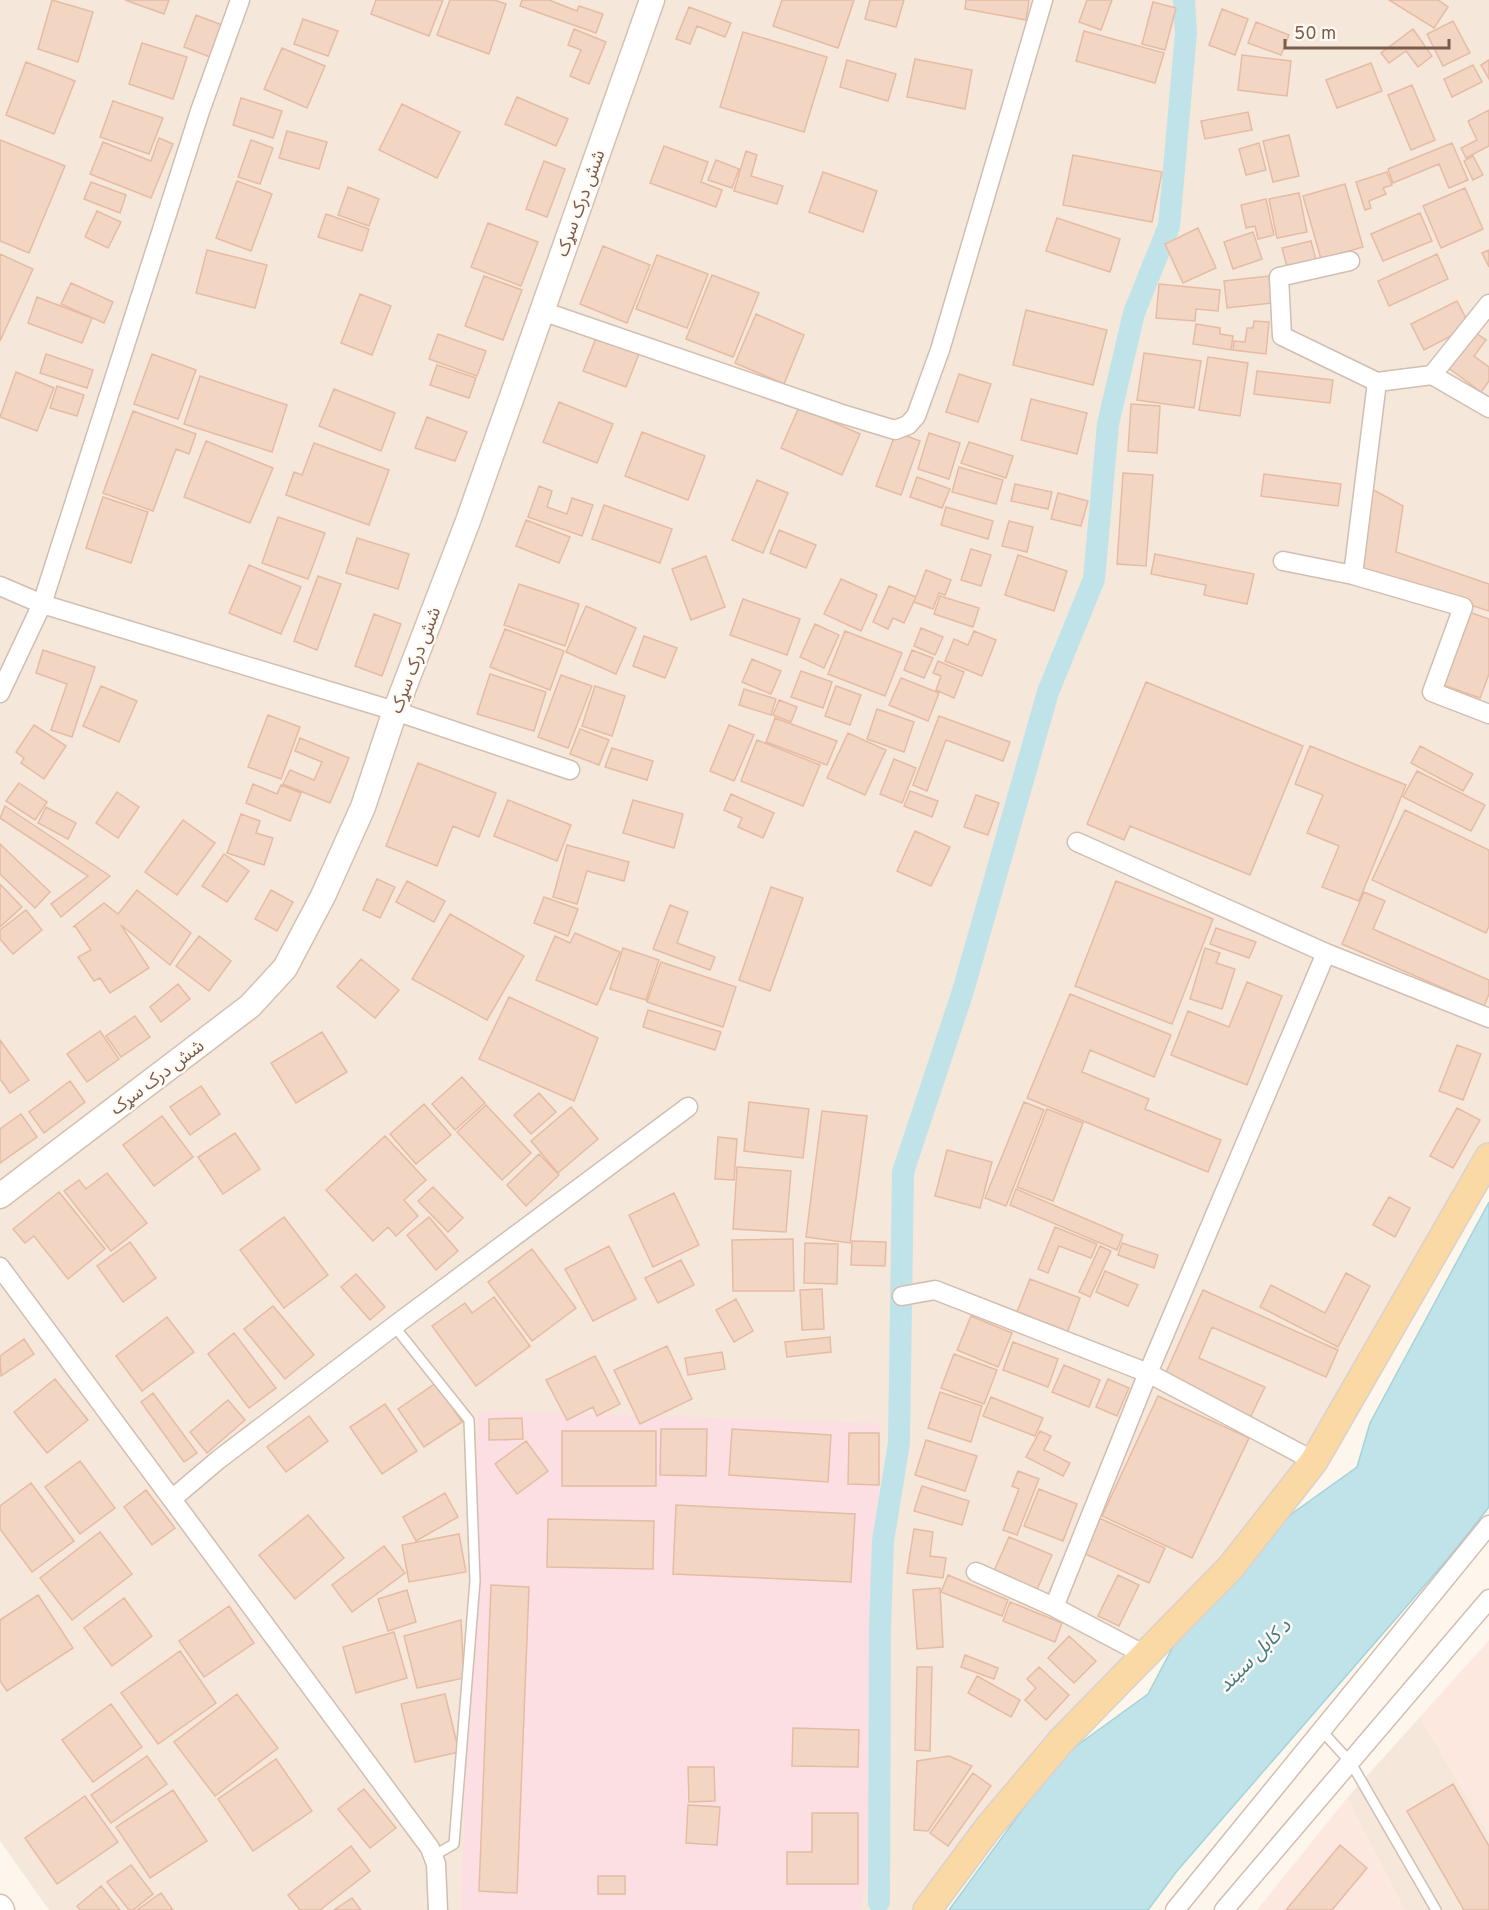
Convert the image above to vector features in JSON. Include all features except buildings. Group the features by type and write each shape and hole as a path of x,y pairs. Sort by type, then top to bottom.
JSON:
{"main road":[{"name":"شش درک سړک","path":"0,1196 250,1006 285,968 323,896 363,807 395,711 468,521 652,0"},
{"path":"927,1910 988,1828 1054,1749 1231,1567 1314,1461 1489,1157"}],"street":[{"path":"0,693 42,604 201,111 240,0"},
{"path":"542,311 839,413 895,430 908,425 916,416 940,350 1043,0"},
{"path":"1350,261 1279,277 1282,336 1377,382 1432,375 1489,408"},
{"path":"1432,375 1489,304"},
{"path":"1353,575 1377,382"},
{"path":"1283,561 1353,575 1463,607 1432,692 1489,714"},
{"path":"0,586 42,604 395,711 570,770"},
{"path":"1077,842 1326,953 1489,1018"},
{"path":"1054,1607 1148,1373 1326,953"},
{"path":"172,1499 218,1460 394,1326 688,1107"},
{"path":"0,1267 433,1856 436,1864 438,1910"},
{"path":"902,1296 935,1290 1148,1373 1314,1461"},
{"path":"1175,1910 1489,1525"},
{"path":"976,1572 1054,1607 1145,1655"},
{"path":"1224,1910 1489,1599"}],"lane":[{"path":"394,1326 469,1420 475,1581 461,1767 454,1844 433,1856"},
{"path":"1322,1731 1351,1762 1436,1910"}],"shaded area":[{"path":"0,0 1489,0 1489,1157 1314,1461 927,1910 49,1910 0,1841"},
{"path":"478,1411 881,1423 866,1888 860,1910 461,1910"},
{"path":"1489,1640 1489,1834 1420,1717"},
{"path":"1420,1717 1489,1834 1489,1910 1404,1910 1347,1798"},
{"path":"1347,1798 1404,1910 1257,1910"}],"water":[{"name":"د کابل سيند","path":"1489,1202 1489,1507 1451,1555 1177,1871 1148,1910 949,1910 1061,1757 1148,1694 1175,1643 1290,1515 1357,1467 1370,1423"}],"waterway":[{"path":"879,1902 880,1629 883,1541 899,1443 903,1172 963,991 1048,692 1094,579 1108,424 1134,313 1169,226 1186,33 1184,0"}]}
